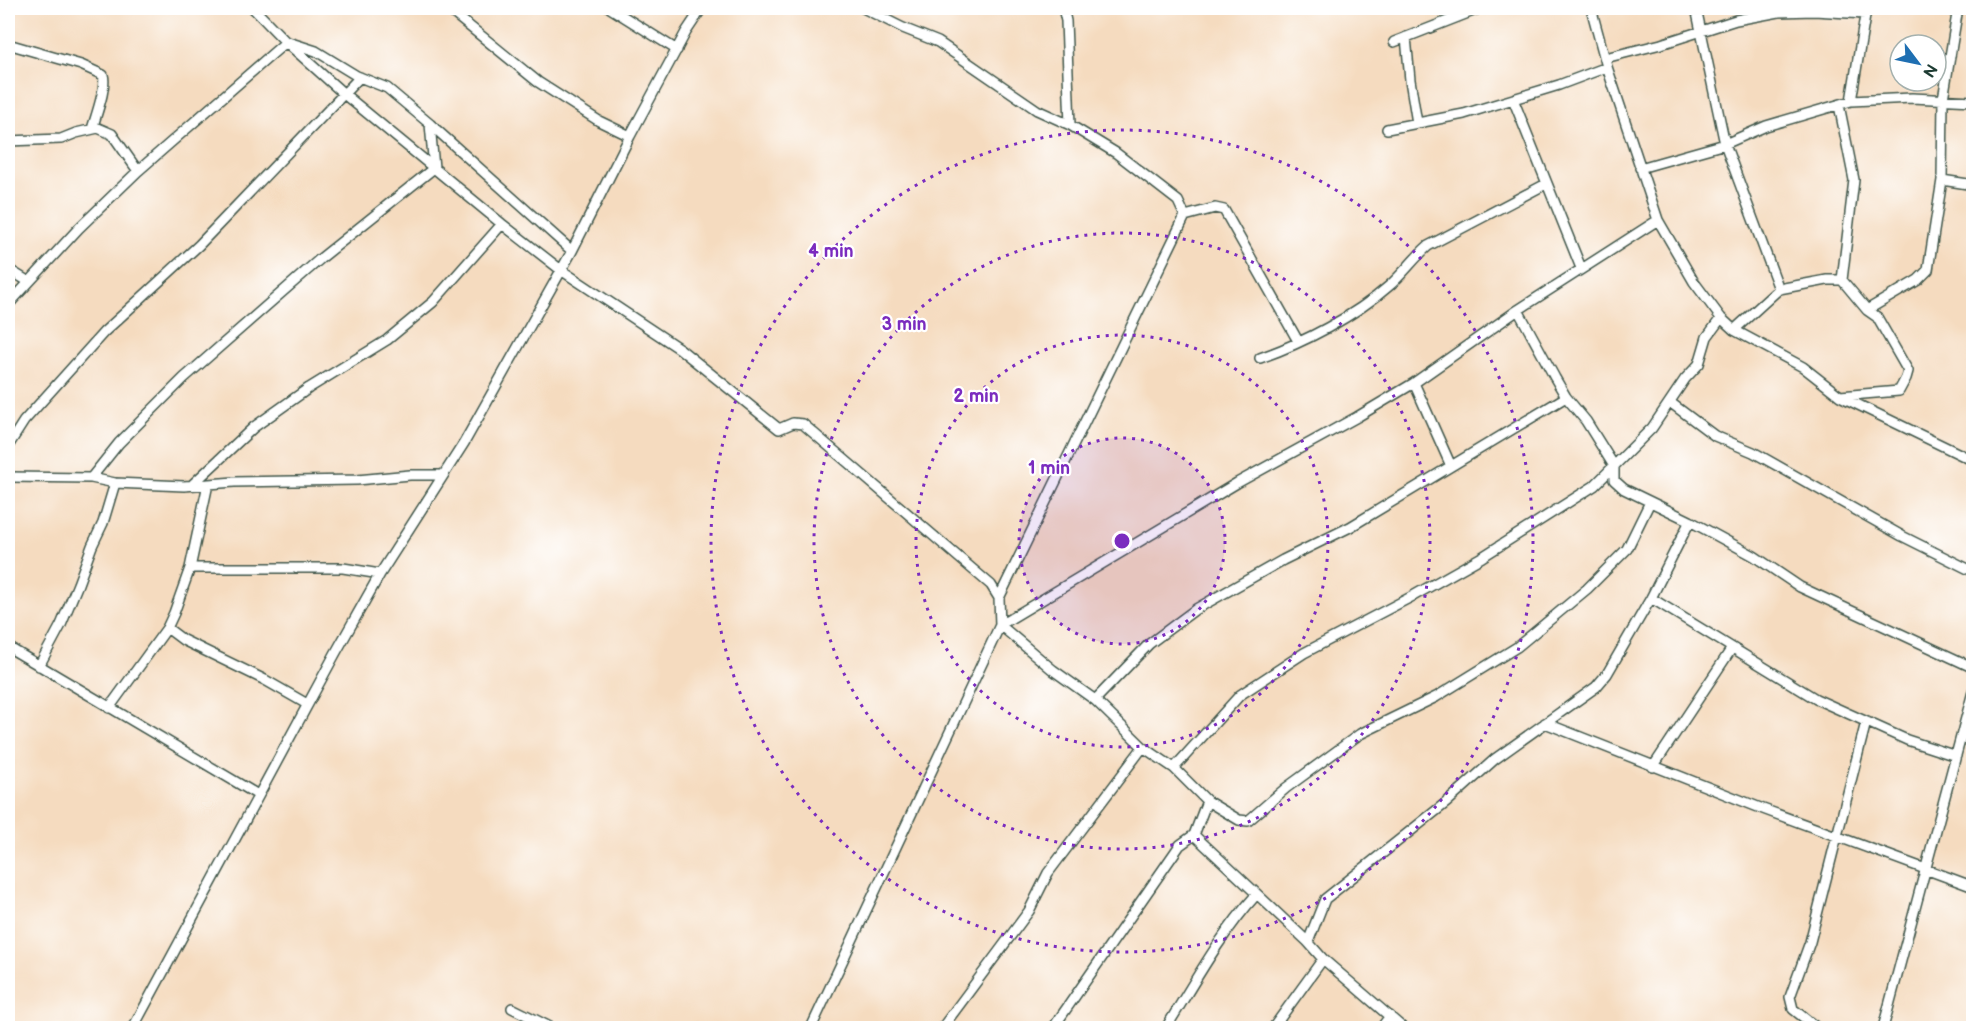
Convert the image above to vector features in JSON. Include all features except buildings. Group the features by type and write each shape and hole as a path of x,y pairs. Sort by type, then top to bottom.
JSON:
{"street":[{"path":"188,8 200,8"},
{"path":"253,8 286,42 344,94 502,225 561,270 680,349 779,429 793,423 803,424 991,585 999,598"},
{"path":"447,8 538,82 599,121 630,136"},
{"path":"610,8 677,50"},
{"path":"134,1029 307,704 380,574 464,443 572,251 630,136 702,8"},
{"path":"863,8 938,42 1036,110 1070,125 1116,153 1178,201 1185,216"},
{"path":"1063,8 1066,21 1070,125"},
{"path":"1394,42 1481,8"},
{"path":"1591,8 1606,62 1658,220 1694,282 1721,318 1734,330 1803,367 1840,396 1974,461"},
{"path":"1696,8 1725,144 1779,289"},
{"path":"1867,310 1917,280 1928,270 1942,180 1944,99 1958,8"},
{"path":"1386,129 1464,114 1514,99 1606,62 1700,31 1779,10 1866,11 1851,101"},
{"path":"1406,37 1417,123"},
{"path":"286,42 316,51 360,77 387,88 572,251"},
{"path":"8,305 79,228 138,171 286,42"},
{"path":"8,44 81,65 103,75 104,91 93,129"},
{"path":"8,446 24,422 104,332 199,245 360,77"},
{"path":"1640,168 1725,144 1766,126 1851,101 1912,98 1974,101"},
{"path":"1514,99 1581,268"},
{"path":"1839,105 1854,180 1842,280 1867,310 1877,317 1908,371 1899,391 1840,396"},
{"path":"430,124 434,168"},
{"path":"8,141 61,139 98,128 111,134 138,171"},
{"path":"91,478 126,435 184,378 320,259 434,168"},
{"path":"1942,180 1974,185"},
{"path":"1260,358 1298,341 1365,304 1390,286 1428,246 1546,184"},
{"path":"811,1029 1000,626 999,598 1185,216 1215,208 1224,210 1298,341"},
{"path":"1000,626 1237,483 1414,383 1518,310 1658,220"},
{"path":"192,484 254,427 309,388 387,340 433,302 502,225"},
{"path":"8,269 26,280"},
{"path":"1734,330 1779,289 1827,280 1842,280"},
{"path":"1518,310 1566,397 1586,421 1614,466 1614,480 1624,489 1754,556 1800,587 1974,668"},
{"path":"1174,768 1240,695 1304,653 1482,557 1594,486 1652,428 1664,409 1671,403 1685,379 1699,364 1707,337 1721,318"},
{"path":"1414,383 1451,466"},
{"path":"1095,699 1149,644 1196,609 1283,560 1350,527 1566,397"},
{"path":"1671,403 1715,436 1753,452 1902,536 1974,573"},
{"path":"8,477 91,478 115,483 184,486 443,475"},
{"path":"39,666 61,625 103,523 115,483"},
{"path":"109,708 166,628 174,613 190,568 208,484"},
{"path":"1000,626 1053,670 1095,699 1143,747 1174,768 1207,801 1239,820 1248,821 1286,788 1360,734 1436,697 1517,647 1587,589 1627,549 1650,502"},
{"path":"1308,942 1325,899 1447,802 1495,759 1596,687 1607,674 1651,598 1690,521"},
{"path":"190,568 343,568 380,574"},
{"path":"1651,598 1816,699 1907,740 1956,756"},
{"path":"166,628 183,640 265,680 307,704"},
{"path":"8,647 258,795"},
{"path":"1653,767 1732,648"},
{"path":"1882,1029 1971,708 1974,688"},
{"path":"1817,1029 1793,1009 1790,997 1810,942 1866,722"},
{"path":"1545,723 1653,767 1926,871 1974,887"},
{"path":"942,1029 1029,911 1048,873 1143,747"},
{"path":"1053,1029 1180,845 1194,835 1207,801"},
{"path":"1194,835 1308,942 1323,959 1403,1029"},
{"path":"1166,1029 1222,937 1256,895"},
{"path":"1273,1029 1323,959"},
{"path":"512,1008 552,1029"},
{"path":"1382,1029 1390,1016"}]}
